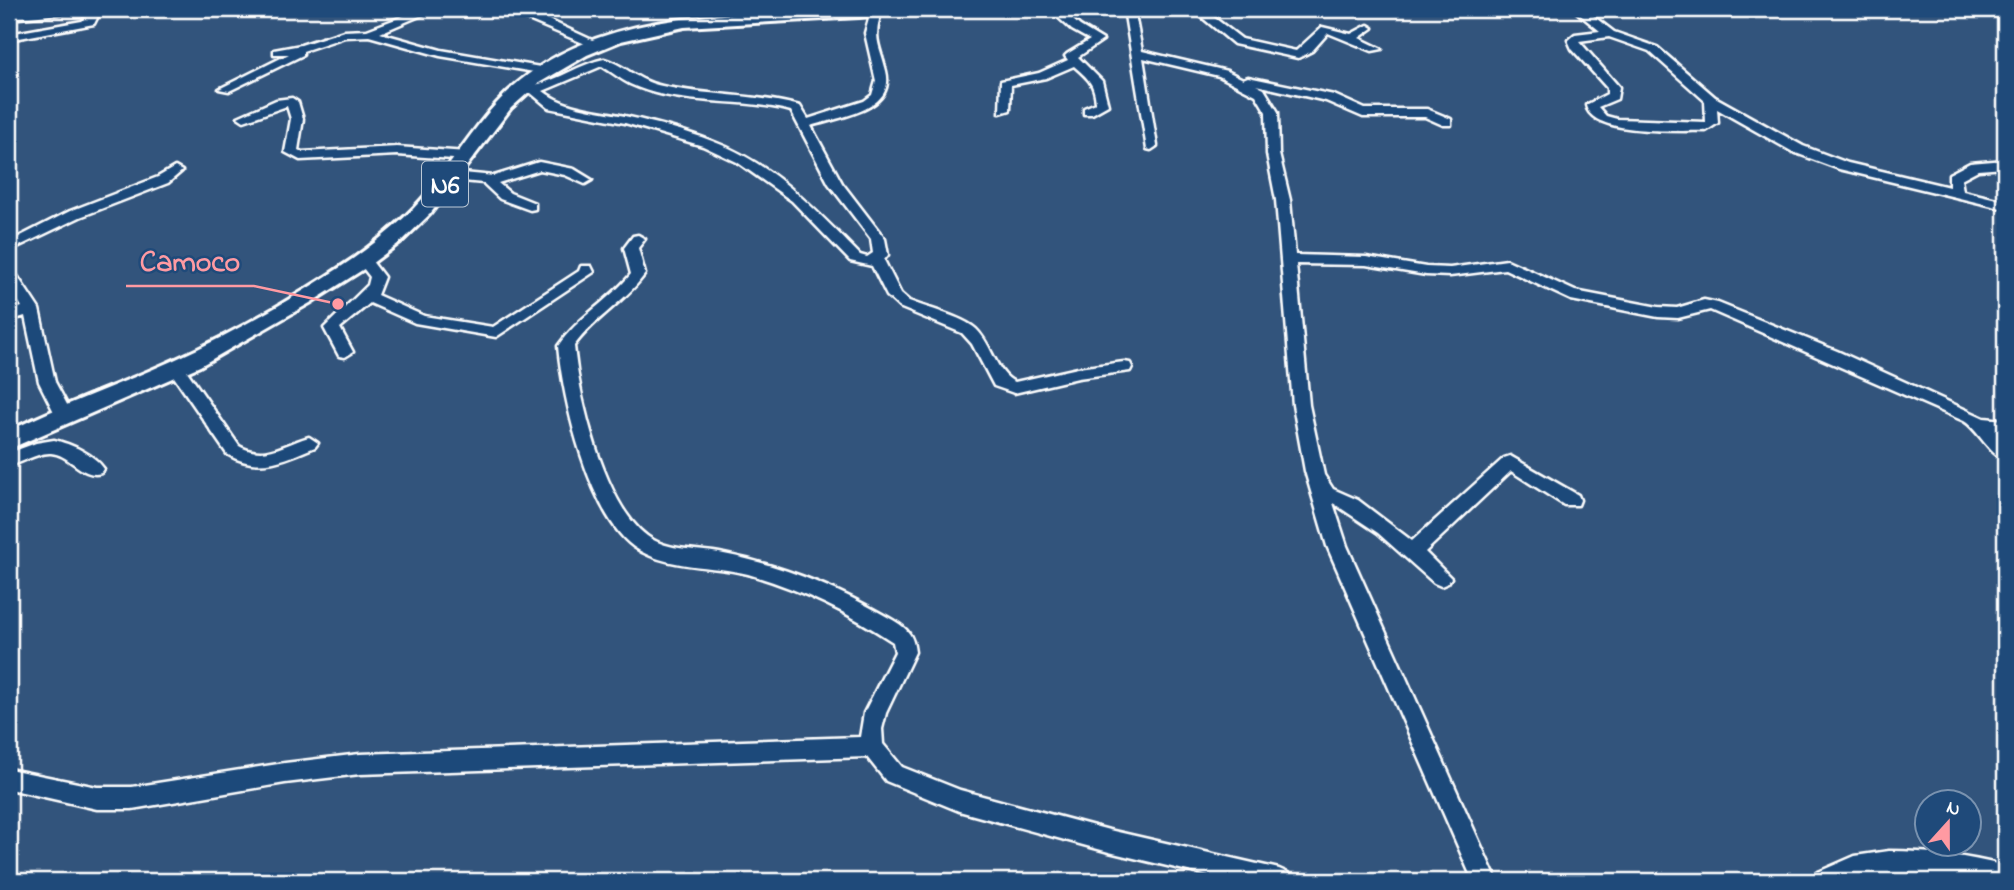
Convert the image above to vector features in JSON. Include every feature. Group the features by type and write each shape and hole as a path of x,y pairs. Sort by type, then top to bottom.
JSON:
{"highway":[{"name":"N6","path":"9,441 63,414 176,368 300,302 397,236 453,176 492,118 528,90 546,71 599,46 652,29 754,16 885,10"}],"street":[{"path":"369,33 430,9"},
{"path":"518,9 530,17 599,46"},
{"path":"1054,9 1076,28 1098,40 1071,56 1097,78 1102,91 1102,105 1088,111"},
{"path":"1129,9 1151,146"},
{"path":"1196,9 1238,42 1298,55 1308,49 1326,29"},
{"path":"1578,9 1610,34 1662,55 1711,100 1823,160 2005,205"},
{"path":"9,16 98,10"},
{"path":"9,37 90,22 98,10"},
{"path":"806,124 868,104 877,98 883,80 870,29 885,10"},
{"path":"1326,29 1352,38 1368,27"},
{"path":"1326,29 1376,49"},
{"path":"278,52 303,48 344,34 369,33 440,53 546,71"},
{"path":"1610,34 1579,36 1573,40 1576,47 1614,88 1613,96 1592,105 1592,109 1602,119 1645,125 1706,127 1712,123 1711,100"},
{"path":"225,89 285,61 303,48"},
{"path":"1137,53 1330,98 1363,113 1427,113 1447,122"},
{"path":"1004,110 1005,83 1042,76 1075,61"},
{"path":"604,62 630,80 676,93 771,101 796,109 836,184 878,239 882,250 876,259 869,262 855,258 797,198 727,151 627,120 552,106 528,90 576,69 604,62"},
{"path":"1231,76 1260,92 1272,112 1273,154 1283,200 1301,405 1314,471 1336,546 1485,881"},
{"path":"244,117 280,103 292,102 297,119 292,152 300,156 397,151 467,156"},
{"path":"1956,192 1954,177 1968,169 2005,164"},
{"path":"453,176 488,181 539,166 569,172 585,180"},
{"path":"9,247 75,214 163,180 175,171"},
{"path":"488,181 505,196 530,206"},
{"path":"638,239 631,248 638,274 631,285 620,298 572,335 566,346 577,413 602,486 629,530 640,541 671,554 720,561 826,593 900,636 905,652 874,713 871,729 872,747 894,774 959,800 1109,841 1279,881"},
{"path":"345,352 332,328 368,296 376,283 377,277 363,259"},
{"path":"876,259 895,296 904,304 968,330 979,342 1000,382 1005,386 1023,387 1079,373 1124,366"},
{"path":"1288,260 1366,261 1426,271 1450,272 1507,264 1571,295 1658,312 1678,313 1704,305 1713,306 1980,422 2005,426"},
{"path":"368,296 420,320 496,332 575,282 587,272 586,269"},
{"path":"9,274 31,309 47,382 63,414"},
{"path":"9,316 31,309"},
{"path":"176,368 233,450 245,459 259,461 309,443"},
{"path":"1980,422 2005,453"},
{"path":"9,460 44,446 56,445 64,447 95,469"},
{"path":"1412,552 1510,462 1571,500"},
{"path":"1314,471 1326,494 1336,494 1353,505 1441,578"},
{"path":"9,779 97,798 132,798 285,773 360,764 872,747"},
{"path":"1825,881 1857,867 1906,862 1985,872 2005,878"}],"place":[{"name":"Camoco","path":"338,304"}]}
